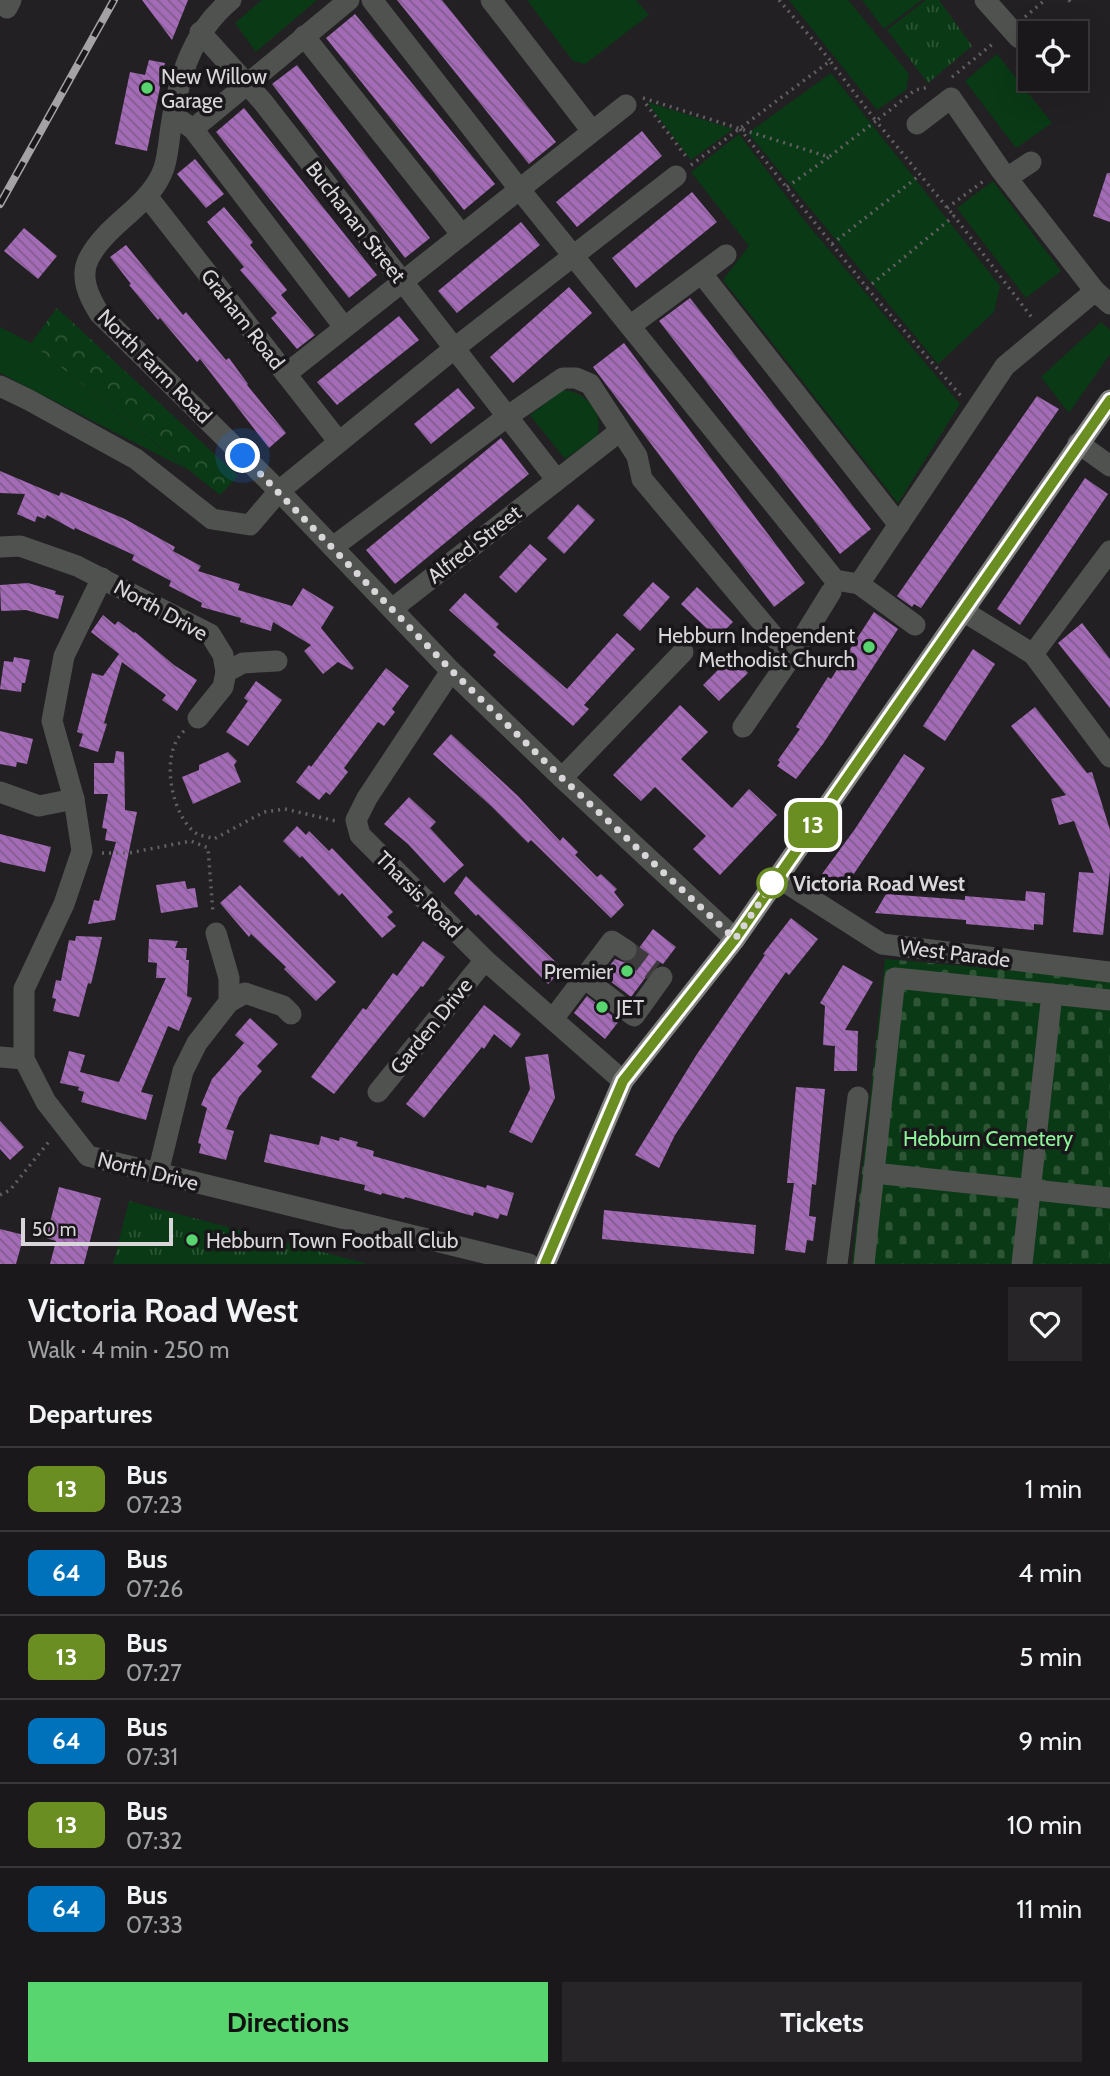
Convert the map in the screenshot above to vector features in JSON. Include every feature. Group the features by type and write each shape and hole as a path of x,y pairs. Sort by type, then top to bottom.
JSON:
{"main road":[{"path":"545,1264 623,1081 735,939 1110,400"}],"street":[{"path":"193,129 348,0"},
{"path":"372,0 833,586"},
{"path":"491,0 592,131"},
{"path":"985,0 1018,37"},
{"name":"North Farm Road","path":"217,4 185,62 164,167 156,184 107,235 89,259 85,276 88,295 99,313 279,491 452,671 735,939"},
{"name":"Buchanan Street","path":"200,32 262,102 508,416"},
{"path":"304,36 462,235"},
{"path":"859,584 1004,366 1044,333 1103,298 1004,173 951,98 916,124"},
{"path":"286,374 626,105"},
{"path":"173,115 193,129 344,327"},
{"path":"1004,173 1031,162"},
{"path":"0,386 136,459 212,519 250,525 279,491 456,347 684,170"},
{"name":"Graham Road","path":"146,196 339,442"},
{"path":"630,326 726,255"},
{"path":"702,274 899,525"},
{"path":"333,547 508,416 563,378 576,378 590,384 637,456 642,479 791,657"},
{"path":"508,416 556,479"},
{"name":"Alfred Street","path":"392,609 620,430"},
{"path":"1079,443 1110,466"},
{"name":"North Drive","path":"0,547 20,547 77,566 209,634 223,655 226,672"},
{"path":"1033,654 1110,551"},
{"name":"North Drive","path":"102,578 64,656 52,721 74,799 82,851 64,904 24,989 24,1059 46,1102 88,1156 529,1264"},
{"path":"833,586 859,584 915,625"},
{"path":"743,727 791,657 833,586"},
{"path":"963,611 1033,654 1110,757"},
{"path":"562,778 683,652"},
{"path":"198,718 223,687 226,672 243,663 277,661"},
{"path":"356,820 367,798 452,671"},
{"path":"0,792 39,806 74,799"},
{"name":"Tharsis Road","path":"356,820 360,835 485,960 623,1081"},
{"name":"West Parade","path":"777,877 882,944 1110,972"},
{"path":"216,933 229,978 229,1002"},
{"path":"553,1019 612,941 625,950"},
{"name":"Garden Drive","path":"378,1093 485,960"},
{"path":"584,978 634,1016 658,974 685,1002"},
{"path":"864,1264 895,978 1110,1000"},
{"path":"158,1173 183,1071 197,1043 229,1002 245,993 284,1006 291,1014"},
{"path":"1022,1264 1052,994"},
{"path":"0,1057 24,1059"},
{"path":"837,1264 858,1097"},
{"path":"874,1173 1110,1198"}],"path":[{"path":"779,0 954,216 1044,333"},
{"path":"828,157 740,129 640,97 684,170 740,129 830,61"},
{"path":"787,187 915,90 934,86"},
{"path":"740,129 867,288 974,412"},
{"path":"947,208 1004,173"},
{"path":"832,244 920,175"},
{"path":"867,288 954,216"},
{"path":"198,718 178,737 170,758 170,780 177,803 187,822 197,833 214,839"},
{"path":"216,933 208,848 214,839 264,812 285,809 326,820 356,820"},
{"path":"82,851 129,853 191,841 196,838 197,833"},
{"path":"191,841 208,848"},
{"path":"0,1195 10,1190 63,1123"}],"green space":[{"path":"262,0 317,0 256,52 235,23"},
{"path":"527,0 636,0 649,15 585,64 573,61"},
{"path":"789,0 848,0 909,74 906,90 877,110"},
{"path":"862,0 922,0 884,29"},
{"path":"926,0 939,0 972,46 928,83 887,30"},
{"path":"997,54 1018,80 1018,91 1026,91 1052,123 1016,148 965,81"},
{"path":"831,73 1000,286 994,312 938,364 748,133"},
{"path":"647,102 733,129 691,160"},
{"path":"739,134 808,225 960,404 898,503 723,280 749,246 691,172"},
{"path":"993,181 1061,271 1026,298 957,208"},
{"path":"57,308 238,476 220,495 31,343"},
{"path":"1101,322 1110,330 1110,354 1069,413 1041,377"},
{"path":"0,327 31,343 188,470 0,373"},
{"path":"563,390 579,394 586,399 596,412 599,427 597,436 565,459 530,415"},
{"name":"Hebburn Cemetery","path":"885,959 1110,979 1110,1264 852,1264"},
{"path":"129,1201 368,1264 113,1264"}],"building":[{"path":"142,0 188,0 172,40"},
{"path":"397,0 442,0 556,142 529,164"},
{"path":"355,14 495,184 464,210 326,38"},
{"path":"149,60 165,63 147,151 115,144 130,72 145,75"},
{"path":"297,65 430,238 405,258 272,84"},
{"path":"244,108 377,275 349,298 216,132"},
{"path":"642,131 662,156 577,227 556,202"},
{"path":"195,159 224,194 206,208 177,174"},
{"path":"1107,173 1110,173 1110,222 1093,216"},
{"path":"692,192 717,222 636,288 612,258"},
{"path":"224,207 253,242 250,245 287,290 281,295 315,335 297,349 271,318 277,313 240,270 244,267 207,222"},
{"path":"521,222 540,245 457,313 438,291"},
{"path":"24,228 57,256 38,279 4,251"},
{"path":"126,245 183,315 186,312 226,360 229,358 286,433 269,448 200,359 197,362 129,285 131,284 110,257"},
{"path":"569,287 592,313 513,383 490,357"},
{"path":"690,298 871,529 840,554 659,321"},
{"path":"399,316 419,340 337,405 317,382"},
{"path":"624,343 805,583 774,607 593,367"},
{"path":"458,388 475,408 431,444 414,424"},
{"path":"1037,396 1059,409 921,608 914,604 912,607 897,596"},
{"path":"501,438 529,474 395,584 366,550"},
{"path":"0,471 59,496 61,492 125,519 175,547 173,551 201,566 198,571 240,584 238,590 292,606 303,588 334,607 321,628 354,668 352,670 338,662 323,674 304,651 311,645 273,622 271,631 240,622 241,618 201,607 202,603 169,586 171,581 132,560 134,555 75,528 74,530 47,515 45,519 37,516 35,522 17,514 25,494 0,493"},
{"path":"1085,478 1108,494 1020,625 997,609"},
{"path":"578,504 595,520 564,554 547,538"},
{"path":"530,544 547,559 516,593 499,577"},
{"path":"653,582 670,597 640,631 623,615"},
{"path":"28,583 64,596 58,619 26,610 1,611 0,585"},
{"path":"697,587 733,622 717,638 681,604"},
{"path":"465,593 499,624 496,627 567,689 617,633 635,649 584,705 589,709 573,726 493,655 496,652 449,610"},
{"path":"874,612 898,629 823,744 796,779 777,766 780,762 778,760 800,729 796,727 828,677 831,679"},
{"path":"103,615 115,625 118,621 135,632 174,665 197,680 177,711 162,700 166,695 122,662 98,752 79,746 83,734 77,732 92,673 103,676 119,654 91,632"},
{"path":"1082,623 1110,659 1110,708 1058,643"},
{"path":"973,649 995,664 945,741 923,726"},
{"path":"732,656 748,673 719,701 703,685"},
{"path":"14,657 30,660 21,692 0,689 4,661 13,662"},
{"path":"386,668 409,686 392,709 395,712 384,726 378,722 344,768 348,772 330,795 326,792 319,800 296,782 309,765 311,767"},
{"path":"256,681 282,700 248,746 226,732 248,701 244,698"},
{"path":"680,705 708,732 681,759 732,808 749,789 777,815 720,875 693,849 706,836 655,787 641,801 613,775"},
{"path":"1035,707 1087,773 1092,772 1110,830 1110,870 1103,935 1073,932 1079,872 1094,873 1074,821 1059,825 1051,799 1066,795 1011,726"},
{"path":"0,731 33,739 27,764 17,762 16,767 0,764"},
{"path":"451,734 518,796 560,841 563,837 578,852 575,855 597,877 601,874 617,889 614,892 624,905 611,918 531,840 528,843 433,754"},
{"path":"116,751 124,752 125,810 137,812 115,920 88,924 94,900 99,901 116,842 105,840 107,829 102,828 108,794 94,794 94,763 114,763"},
{"path":"228,752 237,761 234,765 241,782 193,804 182,777 199,770 199,765"},
{"path":"904,754 925,768 843,890 822,874"},
{"path":"409,797 436,822 430,828 464,865 444,883 408,844 384,824"},
{"path":"297,826 306,835 309,831 329,851 332,848 393,912 387,917 396,926 382,938 342,893 339,896 302,856 300,858 283,841"},
{"path":"0,834 51,847 45,872 0,862"},
{"path":"466,876 563,969 548,984 454,893"},
{"path":"185,881 187,889 195,888 198,907 161,913 156,885"},
{"path":"240,885 336,982 316,1001 284,969 286,967 251,934 249,937 220,903"},
{"path":"1026,891 1045,893 1043,925 1034,924 1034,930 966,924 966,920 875,913 886,894 1025,901"},
{"path":"791,918 818,939 789,975 786,972 742,1035 675,1135 659,1168 635,1155 697,1054 765,955 763,954"},
{"path":"653,929 676,947 663,964 658,961 631,997 602,975 615,959 626,963 637,958 639,948"},
{"path":"76,936 102,937 91,984 88,983 79,1017 53,1011 56,999 52,998 56,980 61,981 69,940 75,941"},
{"path":"149,939 178,941 175,948 187,948 187,996 192,998 179,1031 168,1026 141,1092 153,1095 146,1120 81,1102 84,1092 78,1090 79,1087 60,1083 69,1051 85,1055 80,1072 119,1082 166,978 156,978 157,963 148,962"},
{"path":"423,941 445,957 334,1094 311,1077 363,1008 366,1010 393,973 397,976"},
{"path":"843,965 873,982 845,1030 858,1031 857,1071 834,1071 835,1046 823,1045 825,1006 820,1003"},
{"path":"587,996 619,1021 605,1039 574,1013"},
{"path":"484,1005 521,1034 511,1048 494,1034 424,1118 406,1104"},
{"path":"250,1018 278,1044 257,1066 262,1071 239,1097 226,1129 234,1131 226,1160 199,1153 201,1144 198,1143 207,1108 201,1105 212,1079 244,1043 235,1035"},
{"path":"548,1054 555,1098 532,1143 509,1132 530,1089 525,1057"},
{"path":"796,1087 825,1089 816,1185 812,1184 809,1216 816,1217 813,1241 807,1240 805,1253 785,1250 794,1183 787,1183"},
{"path":"0,1121 24,1147 10,1160 0,1149"},
{"path":"270,1134 319,1145 321,1136 339,1141 340,1137 358,1142 356,1146 374,1151 373,1156 486,1188 487,1185 514,1193 507,1216 500,1214 498,1219 474,1212 473,1216 405,1197 381,1195 364,1190 365,1185 264,1162"},
{"path":"59,1187 101,1198 84,1264 50,1264 56,1241 46,1238"},
{"path":"604,1210 756,1225 754,1254 602,1239"},
{"path":"0,1229 24,1235 16,1264 0,1264"}],"tunnel":[{"path":"626,950 654,971"}],"railway":[{"path":"0,204 114,0"}],"bus line":[{"name":"13","path":"545,1264 623,1081 735,939 1110,400"}],"place":[{"name":"New Willow Garage","path":"147,88"},
{"name":"Hebburn Independent Methodist Church","path":"869,647"},
{"name":"Victoria Road West","path":"772,883"},
{"name":"Premier","path":"627,971"},
{"name":"JET","path":"602,1007"},
{"name":"Hebburn Town Football Club","path":"192,1240"}],"route":[{"path":"243,456 452,671 735,939 777,877 772,883"}]}
